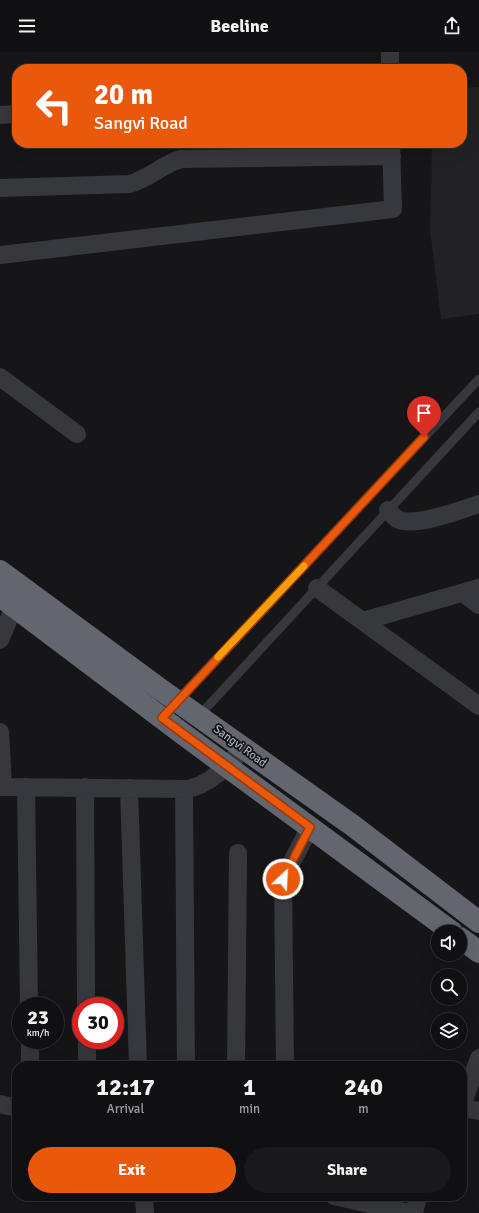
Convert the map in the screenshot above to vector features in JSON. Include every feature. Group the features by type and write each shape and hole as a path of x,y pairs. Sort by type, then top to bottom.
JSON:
{"highway":[{"name":"Sangvi Road","path":"0,571 169,710"},
{"name":"Sangvi Road","path":"7,601 191,725 243,749 352,825 479,922"},
{"name":"Sangvi Road","path":"191,725 227,766 443,925"},
{"path":"467,943 479,952"}],"street":[{"path":"390,52 390,64"},
{"path":"0,115 12,114"},
{"path":"0,188 129,184 137,182 172,161 181,159 392,150 393,209 0,255"},
{"path":"0,377 77,434"},
{"path":"388,510 397,519 412,522 431,519 479,504"},
{"path":"317,588 479,706"},
{"path":"363,621 471,590 479,605"},
{"path":"0,640 7,601"},
{"path":"0,732 1,787 184,789 200,786 227,766 243,749"},
{"path":"26,787 29,997"},
{"path":"85,787 86,997"},
{"path":"129,788 138,1061"},
{"path":"184,789 186,1061"},
{"path":"285,1061 283,879 310,827"},
{"path":"236,1061 238,853"},
{"path":"30,1049 30,1061"},
{"path":"86,1049 87,1061"},
{"path":"467,1093 479,1058"},
{"path":"0,1104 12,1107"},
{"path":"467,1108 479,1110"},
{"path":"144,1201 145,1213"},
{"path":"356,1201 409,1213"},
{"path":"414,1213 417,1201"}],"lane":[{"path":"169,710 479,379"},
{"path":"191,725 479,412"}],"shaded area":[{"path":"479,87 479,314 441,319 430,229 432,148 467,148 467,88"}],"slow traffic":[{"path":"218,657 304,566"}],"route":[{"path":"283,879 310,827 162,718 424,437"}]}
